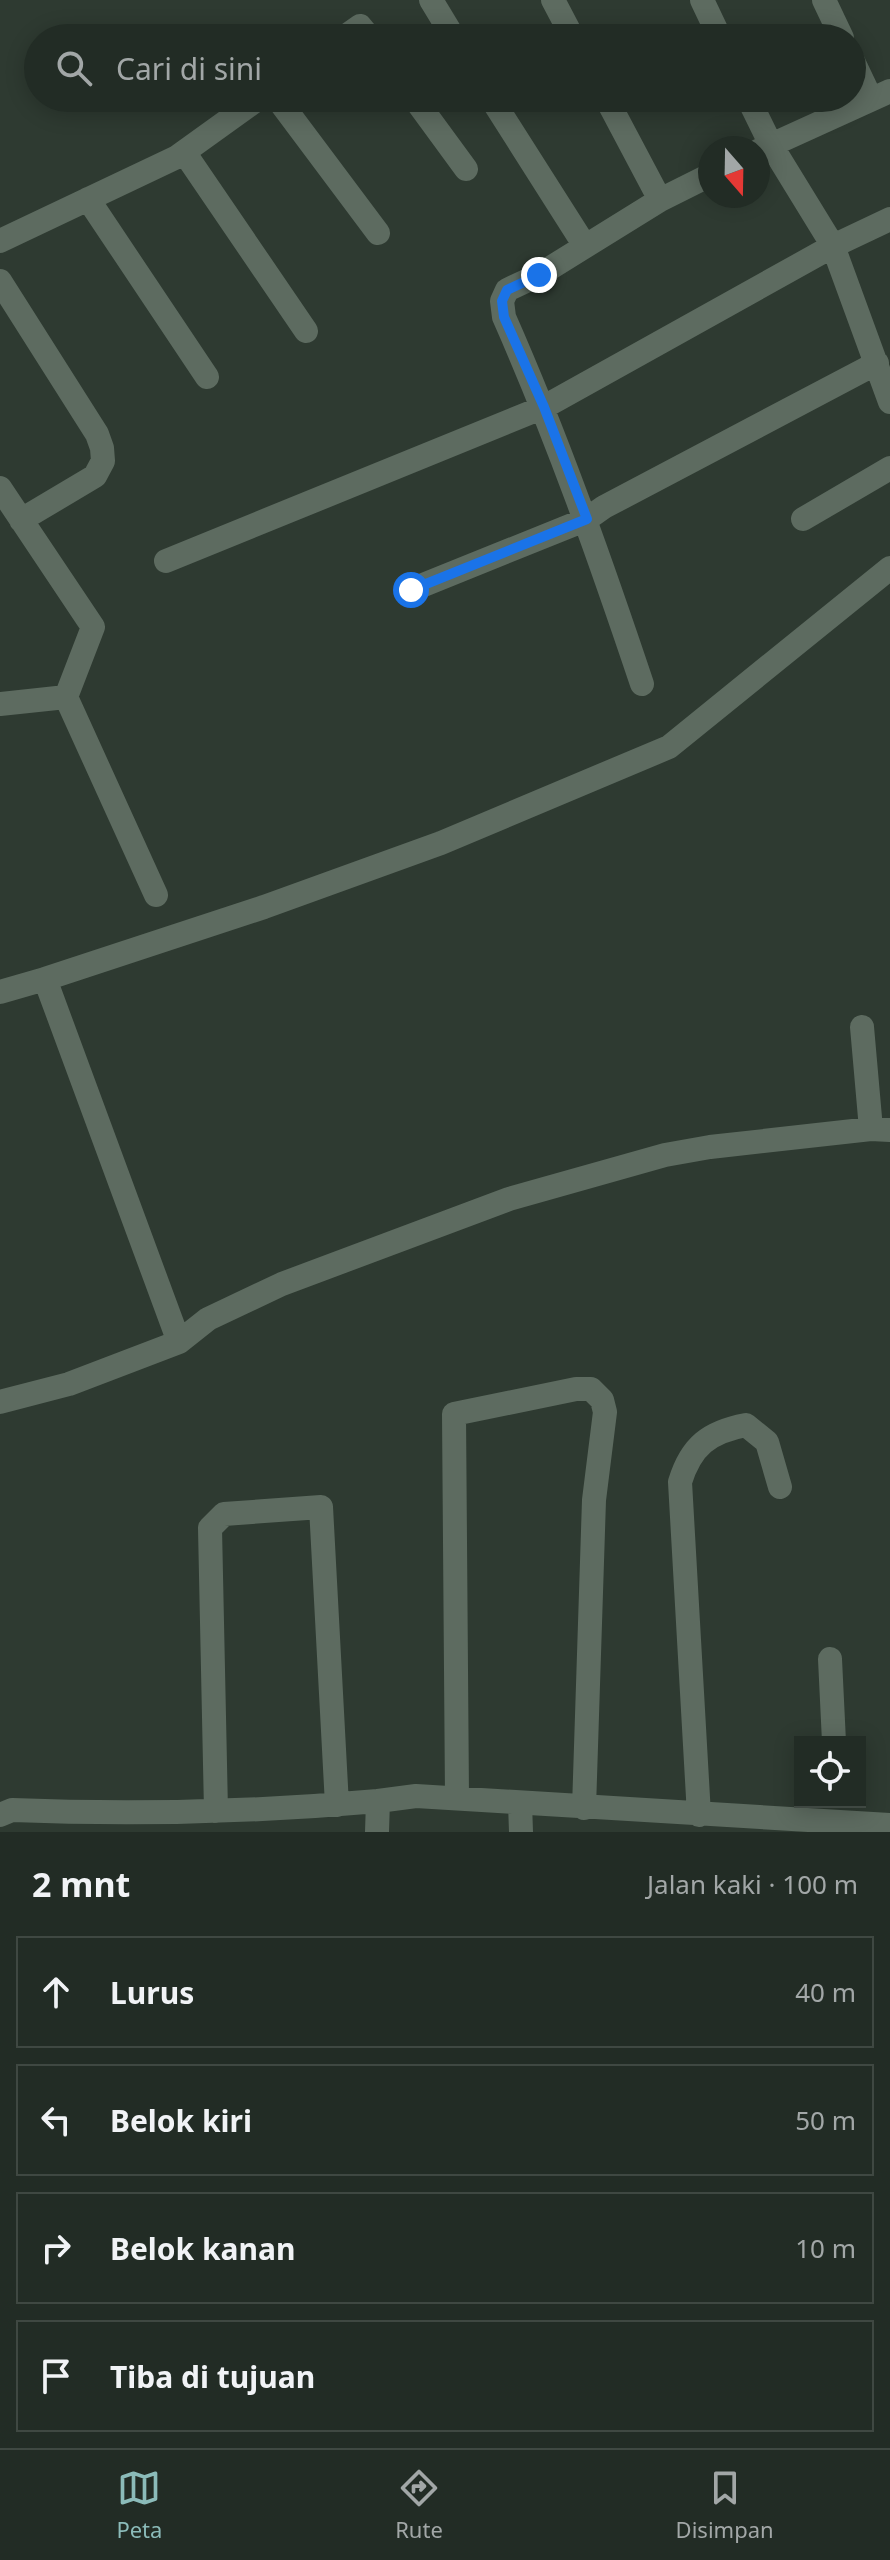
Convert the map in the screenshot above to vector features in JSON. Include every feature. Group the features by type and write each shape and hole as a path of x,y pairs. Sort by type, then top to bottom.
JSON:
{"street":[{"path":"431,0 446,24"},
{"path":"553,0 566,24"},
{"path":"702,0 713,24"},
{"path":"824,0 835,24"},
{"path":"866,77 880,95"},
{"path":"0,241 184,152 240,112"},
{"path":"287,112 378,233"},
{"path":"424,112 466,169"},
{"path":"500,112 585,246"},
{"path":"613,112 660,200"},
{"path":"752,112 760,136"},
{"path":"770,145 843,112"},
{"path":"184,152 306,331"},
{"path":"770,157 833,246 890,402"},
{"path":"642,684 587,519 544,407 504,317 502,301 507,290 539,275 660,200 698,181"},
{"path":"88,199 207,377"},
{"path":"166,561 544,407 833,246 890,219"},
{"path":"0,281 97,434 102,448 103,461 95,476 21,520"},
{"path":"411,590 587,519 604,507 877,363"},
{"path":"803,519 890,468"},
{"path":"0,488 93,627 66,697 156,895"},
{"path":"0,992 264,907 441,843 669,747 890,568"},
{"path":"2,701 66,697"},
{"path":"45,979 179,1342"},
{"path":"0,1402 69,1384 179,1342 208,1319 282,1284 509,1199 665,1155 710,1147 880,1130 862,1027"},
{"path":"457,1797 454,1414 576,1389 591,1389 602,1400 605,1412 594,1500 584,1808"},
{"path":"699,1815 680,1482 696,1447 718,1432 746,1425 767,1442 780,1487"},
{"path":"216,1811 210,1528 224,1514 321,1507 337,1805"},
{"path":"830,1659 834,1736"},
{"path":"0,1815 12,1810 112,1823 216,1811 337,1805 416,1796 699,1815 788,1826 837,1812 890,1825"},
{"path":"377,1832 378,1801"},
{"path":"520,1803 521,1832"}],"route":[{"path":"411,590 587,519 544,407 504,317 502,301 507,290 539,275"}]}
